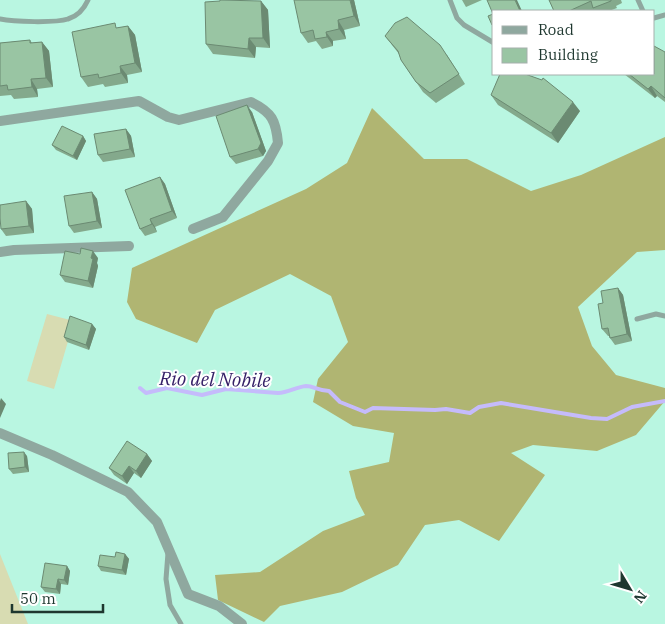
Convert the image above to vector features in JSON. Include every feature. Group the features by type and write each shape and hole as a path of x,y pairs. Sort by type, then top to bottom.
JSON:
{"street":[{"path":"0,121 139,101 168,117 179,120 251,102 263,107 272,118 278,143 268,161 223,217 193,229"},
{"path":"0,252 129,246"},
{"path":"0,433 52,455 128,492 157,522 170,548 188,594 219,606 242,624"}],"lane":[{"path":"0,19 24,21 68,19 79,14 88,0"},
{"path":"450,0 457,18 464,26 492,42"},
{"path":"637,319 656,314 665,316"},
{"path":"170,548 166,579 170,605 181,624"}],"green space":[{"path":"372,108 424,159 467,159 531,191 581,175 665,137 665,250 637,252 578,307 592,346 616,375 665,388 665,401 636,435 597,451 533,445 511,453 545,475 499,541 459,520 425,525 398,565 342,592 280,606 264,622 218,600 215,575 260,572 323,531 365,515 356,498 349,471 389,462 394,433 353,426 313,402 318,379 348,342 331,296 290,274 215,310 197,343 136,319 127,302 132,268 306,189 347,163"},
{"path":"47,314 74,321 54,389 27,381"},
{"path":"0,554 28,624 0,624"}],"building":[{"path":"220,0 261,1 263,38 249,38 248,49 206,44 205,2"},
{"path":"294,0 350,0 354,16 338,20 339,29 326,32 327,37 315,39 313,30 301,33"},
{"path":"487,0 515,0 520,10 492,10 492,12"},
{"path":"549,0 611,0 593,8 591,1 571,10 554,10"},
{"path":"492,14 492,25 488,16"},
{"path":"407,17 440,45 459,74 430,93 416,82 401,60 398,51 385,36 395,23"},
{"path":"115,23 116,28 128,26 135,63 120,66 121,73 99,78 98,74 81,77 72,32"},
{"path":"30,40 30,43 42,42 46,78 31,79 32,87 8,90 7,85 0,86 0,43"},
{"path":"655,47 665,52 665,98 651,86 648,89 630,75 655,75"},
{"path":"500,75 528,75 542,80 543,78 573,102 551,133 491,95"},
{"path":"247,105 261,143 258,149 230,157 216,116"},
{"path":"62,126 83,136 73,156 52,145"},
{"path":"126,129 130,149 98,155 94,134"},
{"path":"160,177 172,211 150,219 152,224 140,229 125,190"},
{"path":"92,192 97,221 69,226 64,196"},
{"path":"26,201 29,226 1,229 0,205"},
{"path":"81,248 93,251 88,281 60,275 65,251 80,254"},
{"path":"618,288 627,334 610,338 608,328 602,329 598,304 603,303 601,291"},
{"path":"70,316 92,324 86,345 64,337"},
{"path":"127,441 147,454 136,471 129,466 122,476 109,468"},
{"path":"24,452 25,467 9,469 8,453"},
{"path":"116,552 125,554 122,570 98,566 100,555 115,557"},
{"path":"45,563 67,566 64,580 58,579 56,589 41,587"}],"waterway":[{"name":"Rio del Nobile","path":"140,388 146,393 167,388 202,395 226,389 282,393 306,386 329,391 340,402 365,412 373,408 446,409 470,413 479,407 501,403 607,419 632,407 665,401"}]}
